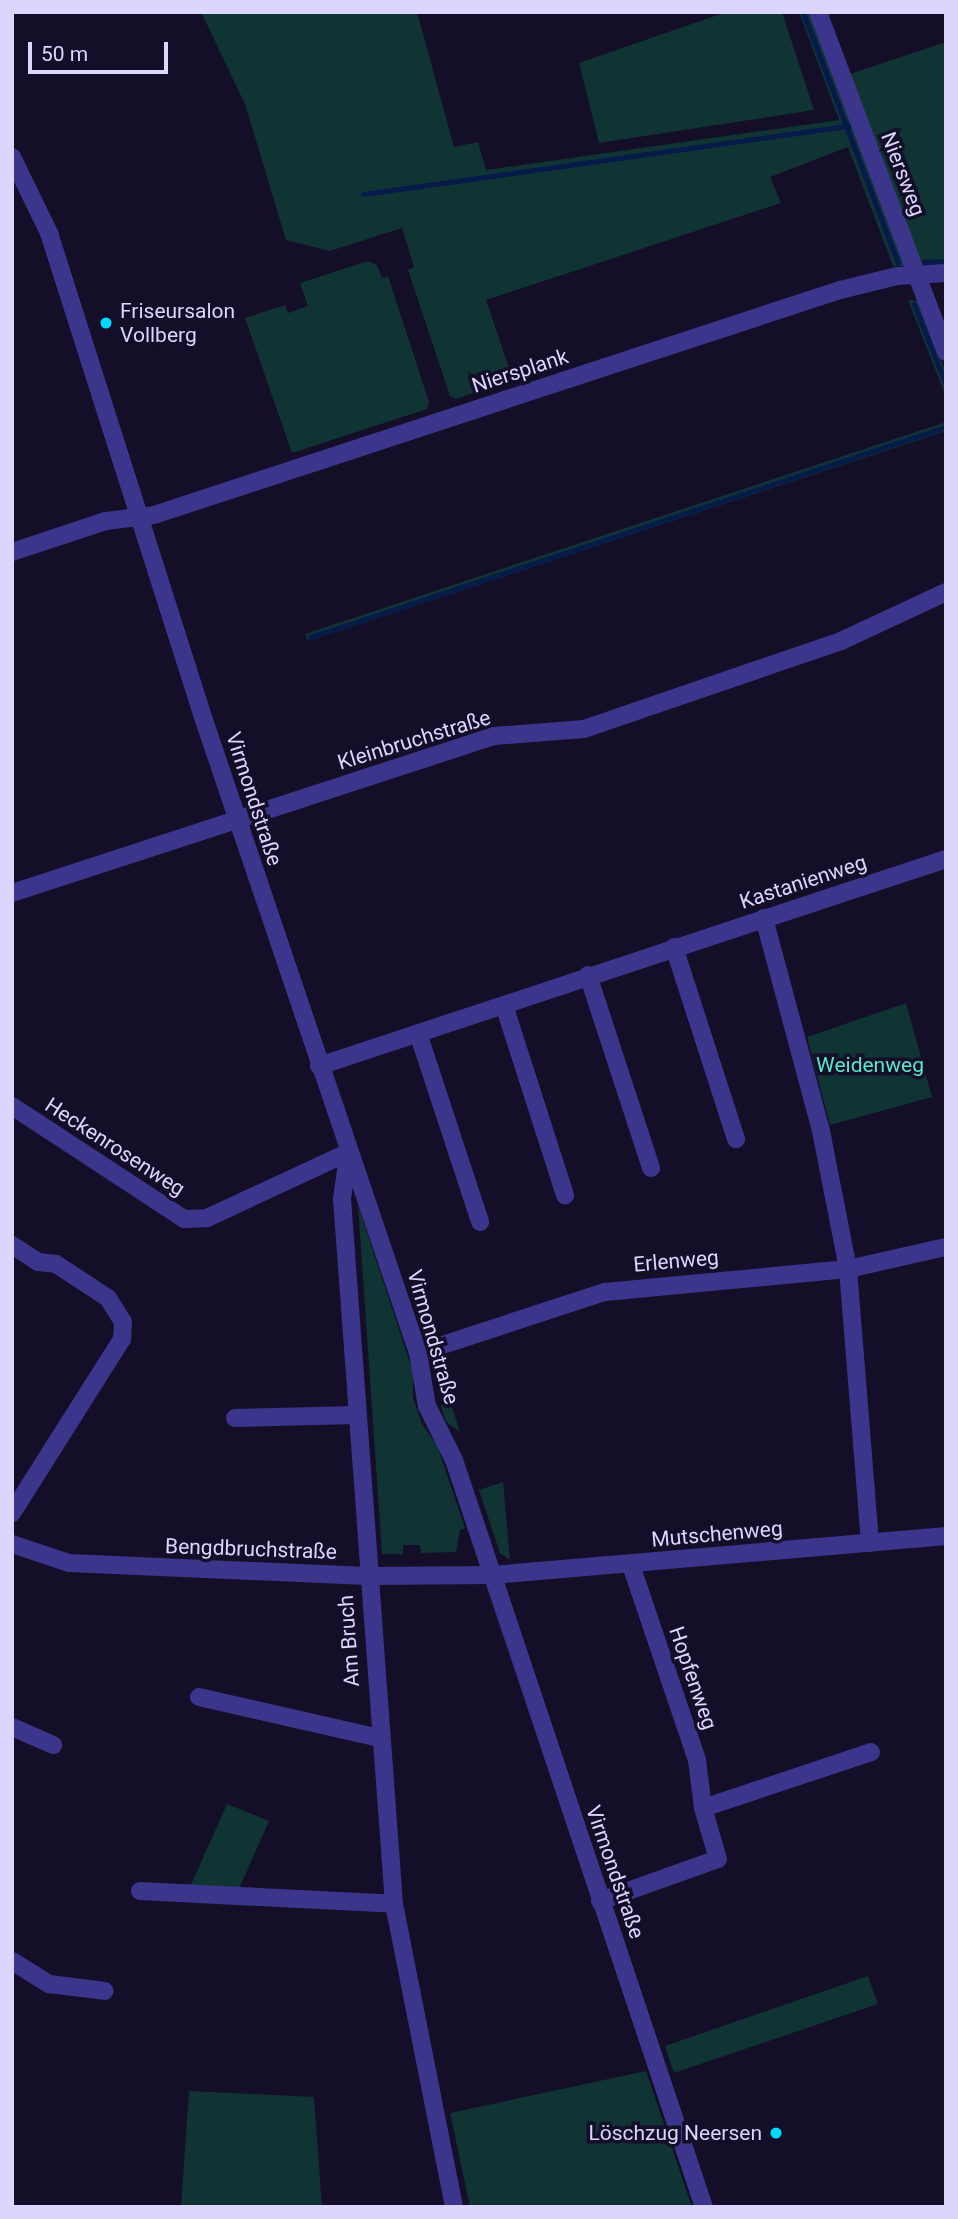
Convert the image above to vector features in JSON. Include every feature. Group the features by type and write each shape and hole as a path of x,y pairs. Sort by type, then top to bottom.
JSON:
{"street":[{"name":"Niersweg","path":"818,12 946,352"},
{"name":"Virmondstraße","path":"12,157 49,233 237,820 418,1353 427,1406 454,1460 704,2207"},
{"name":"Niersplank","path":"139,517 840,290 916,275 946,273"},
{"path":"12,552 106,521 139,517"},
{"name":"Kleinbruchstraße","path":"12,893 494,736 584,729 841,641 946,592"},
{"name":"Kastanienweg","path":"319,1066 946,859"},
{"path":"764,918 821,1131 848,1269 870,1543"},
{"path":"674,947 736,1139"},
{"path":"588,975 651,1168"},
{"path":"504,1005 565,1195"},
{"path":"418,1033 480,1222"},
{"name":"Heckenrosenweg","path":"12,1106 184,1219 207,1218 349,1152"},
{"name":"Am Bruch","path":"349,1152 342,1199 367,1576 394,1904 454,2207"},
{"path":"12,1245 38,1262 57,1264 108,1298 123,1322 122,1339 12,1513"},
{"name":"Erlenweg","path":"418,1353 579,1299 631,1287 848,1269 946,1247"},
{"path":"235,1418 357,1415"},
{"name":"Mutschenweg","path":"492,1575 946,1536"},
{"name":"Bengdbruchstraße","path":"12,1544 69,1563 93,1565 367,1576 492,1575"},
{"name":"Hopfenweg","path":"600,1901 718,1859 703,1808 696,1760 631,1565"},
{"path":"199,1697 379,1738"},
{"path":"12,1727 53,1745"},
{"path":"703,1808 871,1752"},
{"path":"141,1891 394,1904"},
{"path":"12,1961 48,1984 105,1991"}],"green space":[{"path":"201,12 417,12 454,147 478,142 486,170 839,120 799,12 810,12 905,266 893,266 848,147 770,177 781,203 486,300 513,380 456,399 450,396 408,270 414,267 402,228 330,251 286,240 245,104"},
{"path":"726,12 782,12 814,110 599,143 579,63"},
{"path":"946,42 946,264 917,265 847,75"},
{"path":"368,261 377,265 382,278 388,276 429,402 427,409 292,453 245,318 285,305 288,313 308,306 300,283"},
{"path":"908,300 918,301 946,373 946,397"},
{"path":"946,422 946,431 308,641 305,634"},
{"name":"Weidenweg","path":"906,1003 932,1097 830,1125 807,1037"},
{"path":"358,1205 413,1372 413,1398 422,1424 437,1445 465,1528 460,1530 456,1552 421,1553 420,1545 403,1545 403,1554 382,1554"},
{"path":"444,1382 460,1432 446,1422 441,1406"},
{"path":"503,1482 510,1560 500,1553 479,1490"},
{"path":"227,1804 269,1821 238,1891 189,1889"},
{"path":"868,1976 878,2004 674,2073 665,2046"},
{"path":"646,2071 692,2207 470,2207 450,2113"},
{"path":"189,2091 314,2097 322,2207 181,2207"}],"waterway":[{"path":"803,12 898,263"},
{"path":"363,194 848,126"},
{"path":"922,262 946,261"},
{"path":"914,304 946,385"},
{"path":"310,637 946,427"}],"place":[{"name":"Friseursalon Vollberg","path":"106,323"},
{"name":"Löschzug Neersen","path":"776,2133"}]}
